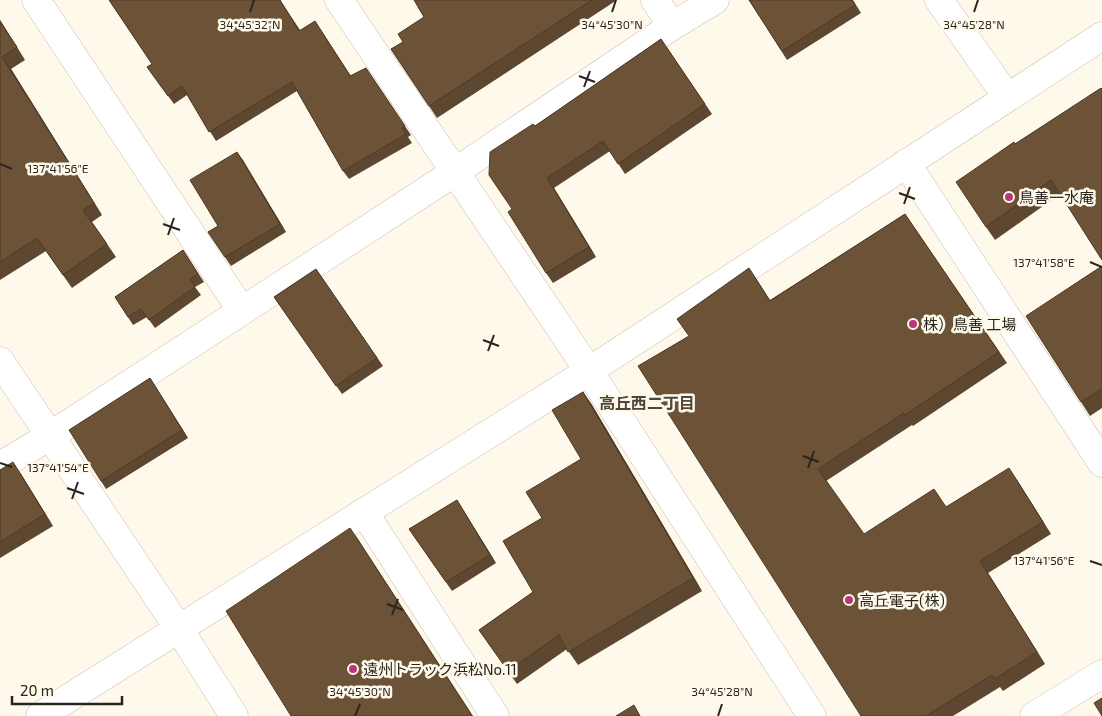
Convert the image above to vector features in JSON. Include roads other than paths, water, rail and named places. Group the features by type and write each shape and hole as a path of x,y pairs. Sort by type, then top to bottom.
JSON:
{"street":[{"path":"36,0 242,311"},
{"path":"339,0 589,370 812,716"},
{"path":"656,0 672,26"},
{"path":"0,466 50,436 242,311 455,172 672,26 715,0"},
{"path":"939,0 1007,96"},
{"path":"40,716 589,370 1007,96 1102,36"},
{"path":"906,162 1102,463"},
{"path":"0,361 180,629 234,716"},
{"path":"364,512 495,716"},
{"path":"1034,716 1102,674"}],"place":[{"name":"鳥善一水庵","path":"1009,197"},
{"name":"株）鳥善 工場","path":"913,324"},
{"name":"高丘電子(株)","path":"849,600"},
{"name":"遠州トラック浜松No.11","path":"353,669"}],"district":[{"name":"高丘西二丁目","path":"647,402"}]}
